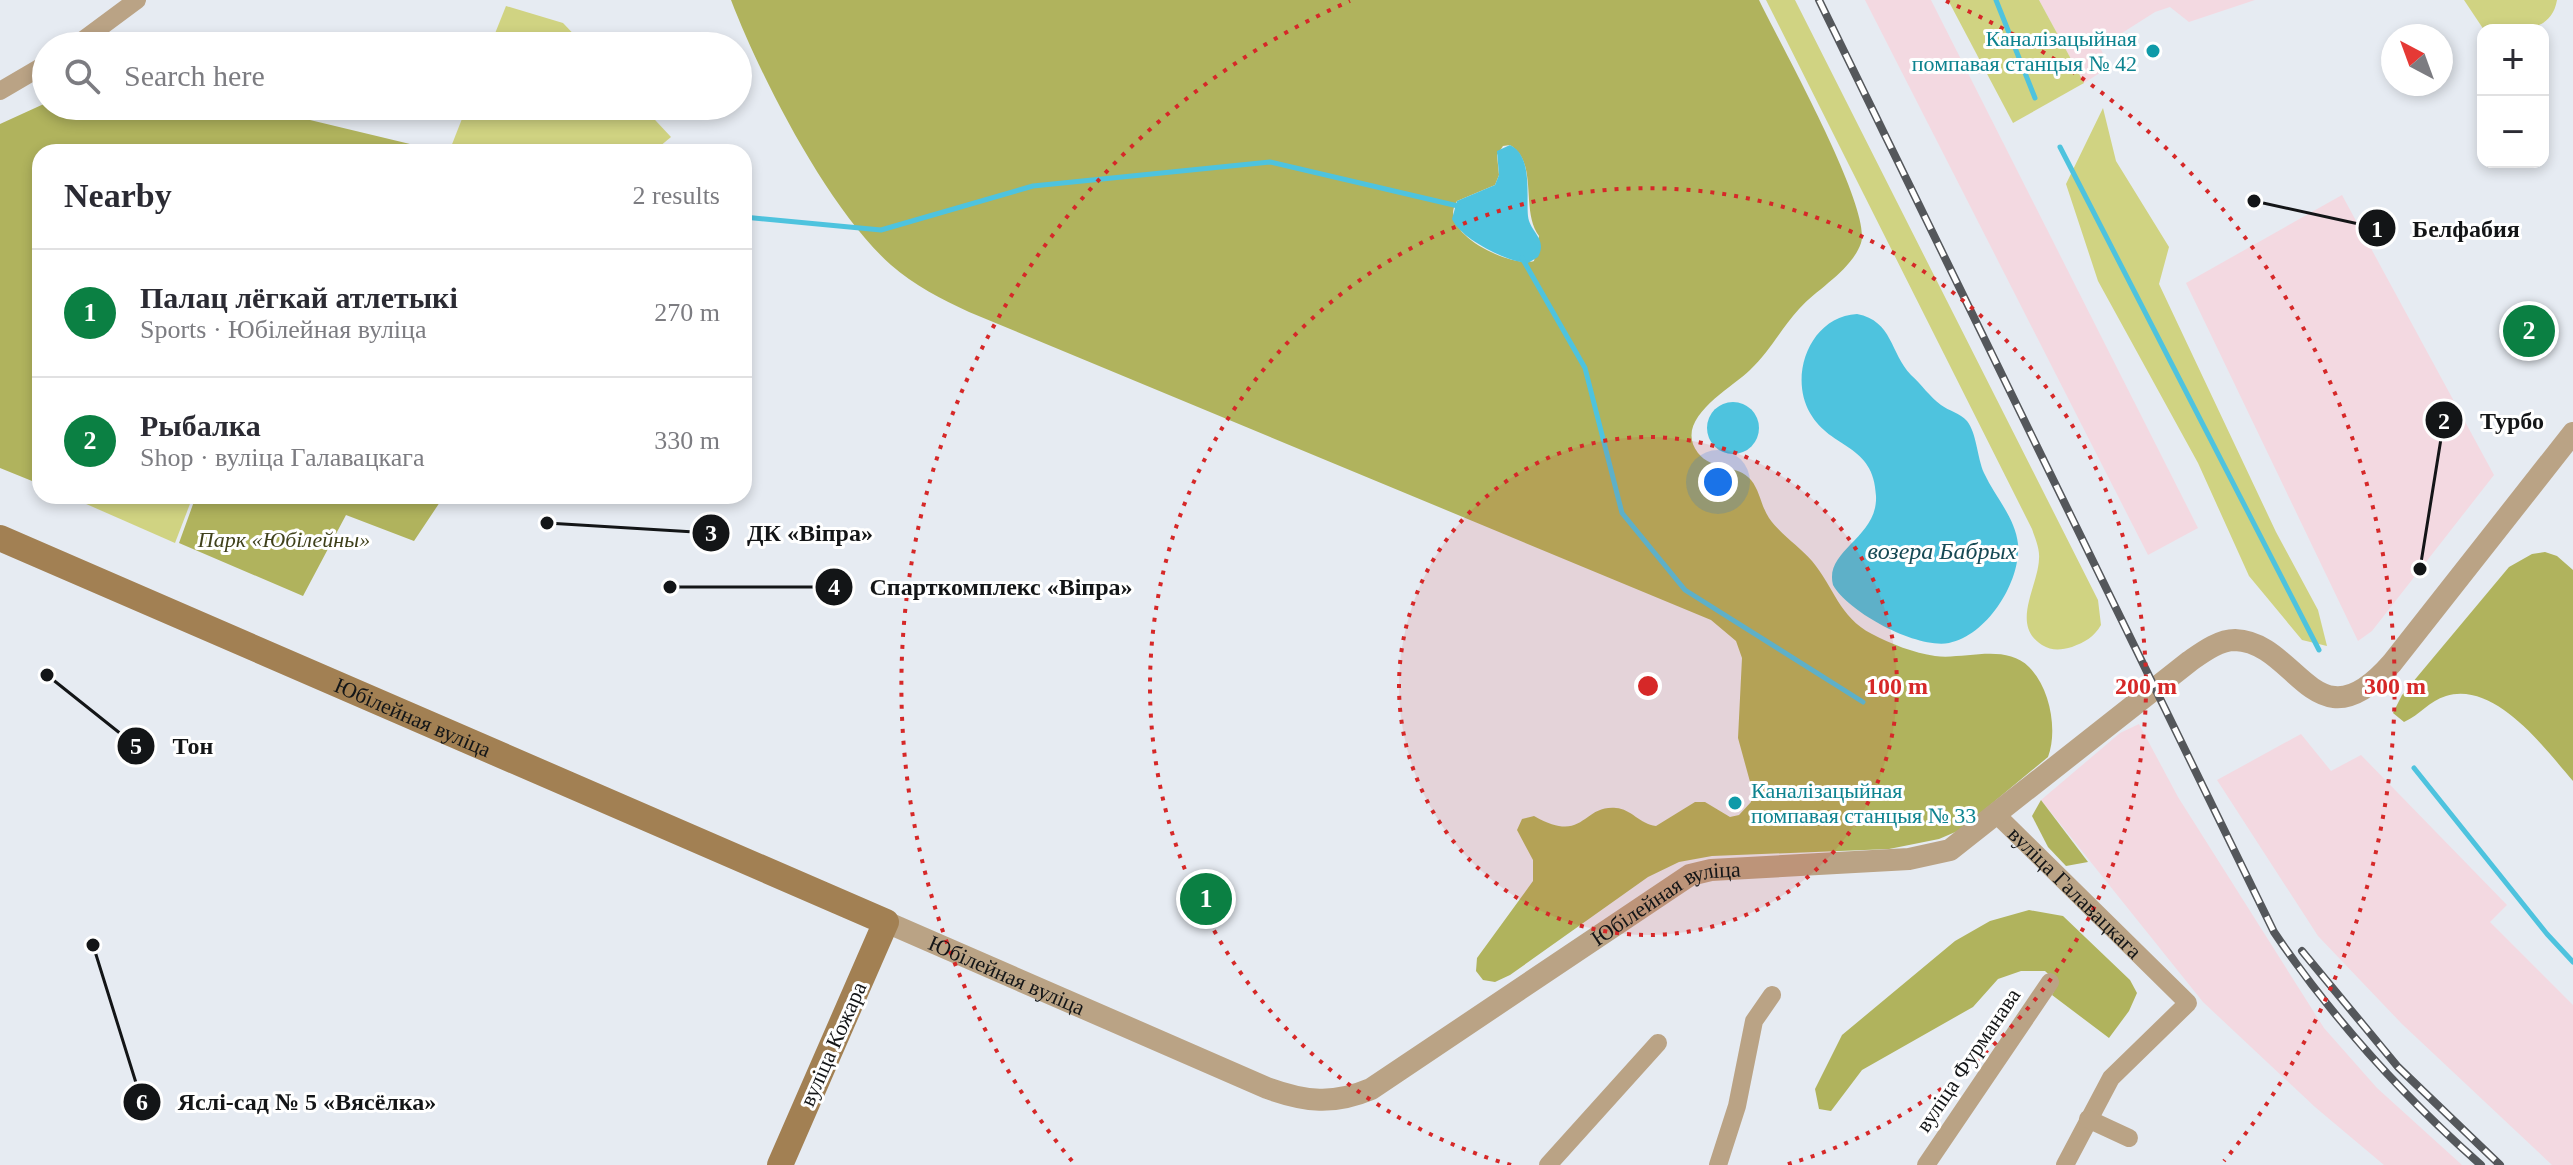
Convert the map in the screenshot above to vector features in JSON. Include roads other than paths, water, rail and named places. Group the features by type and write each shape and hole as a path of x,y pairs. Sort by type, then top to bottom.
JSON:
{"main road":[{"name":"Юбілейная вуліца","path":"0,538 886,922"},
{"name":"вуліца Кожара","path":"780,1165 886,922"}],"street":[{"path":"94,32 137,0"},
{"path":"0,91 32,72"},
{"name":"вуліца Галавацкага","path":"2065,1165 2119,1068 2188,1003 1997,815 2190,661 2223,642 2238,640 2257,647 2325,694 2347,697 2364,691 2392,663 2573,433"},
{"name":"Юбілейная вуліца","path":"886,922 1267,1088 1295,1099 1329,1102 1346,1100 1371,1089 1690,875 1711,870 1925,857 1950,850 1997,815"},
{"name":"вуліца Фурманава","path":"1926,1165 2050,982"},
{"path":"1718,1165 1737,1106 1754,1021 1772,995"},
{"path":"1548,1165 1658,1043"},
{"path":"2088,1119 2129,1138"}],"water":[{"path":"1510,145 1517,150 1525,167 1529,222 1541,245 1538,257 1528,263 1509,259 1486,248 1465,234 1452,219 1457,201 1495,185 1499,175 1497,151"},
{"name":"возера Бабрых","path":"1857,314 1878,323 1911,375 1937,402 1967,421 1984,473 2016,534 2018,544 2014,574 1999,604 1977,629 1949,643 1920,640 1885,627 1853,607 1833,585 1832,573 1836,562 1869,523 1876,496 1868,466 1860,456 1819,425 1810,413 1804,398 1803,366 1816,336 1827,325 1841,317"},
{"path":"1733,402 1751,410 1759,428 1751,446 1733,454 1715,446 1707,428 1715,410"}],"waterway":[{"path":"1996,0 2035,98"},
{"path":"2060,147 2319,650"},
{"path":"752,218 881,230 1033,186 1270,162 1458,206"},
{"path":"1522,258 1585,368 1622,513 1685,590 1863,702"},
{"path":"2414,768 2573,962"}],"railway":[{"path":"1819,0 2274,932 2320,995 2370,1055 2424,1112 2481,1165"},
{"path":"2302,951 2398,1067 2500,1165"}],"place":[{"name":"Каналізацыйная помпавая станцыя № 42","path":"2153,51"},
{"name":"Белфабия","path":"2254,201"},
{"name":"Рыбалка","path":"2529,331"},
{"name":"ДК «Віпра»","path":"547,523"},
{"name":"Турбо","path":"2420,569"},
{"name":"Спарткомплекс «Віпра»","path":"670,587"},
{"name":"Тон","path":"47,675"},
{"name":"Каналізацыйная помпавая станцыя № 33","path":"1735,803"},
{"name":"Палац лёгкай атлетыкі","path":"1206,899"},
{"name":"Яслі-сад № 5 «Вясёлка»","path":"93,945"}],"park label":[{"name":"Парк «Юбілейны»","path":"284,539"}]}
